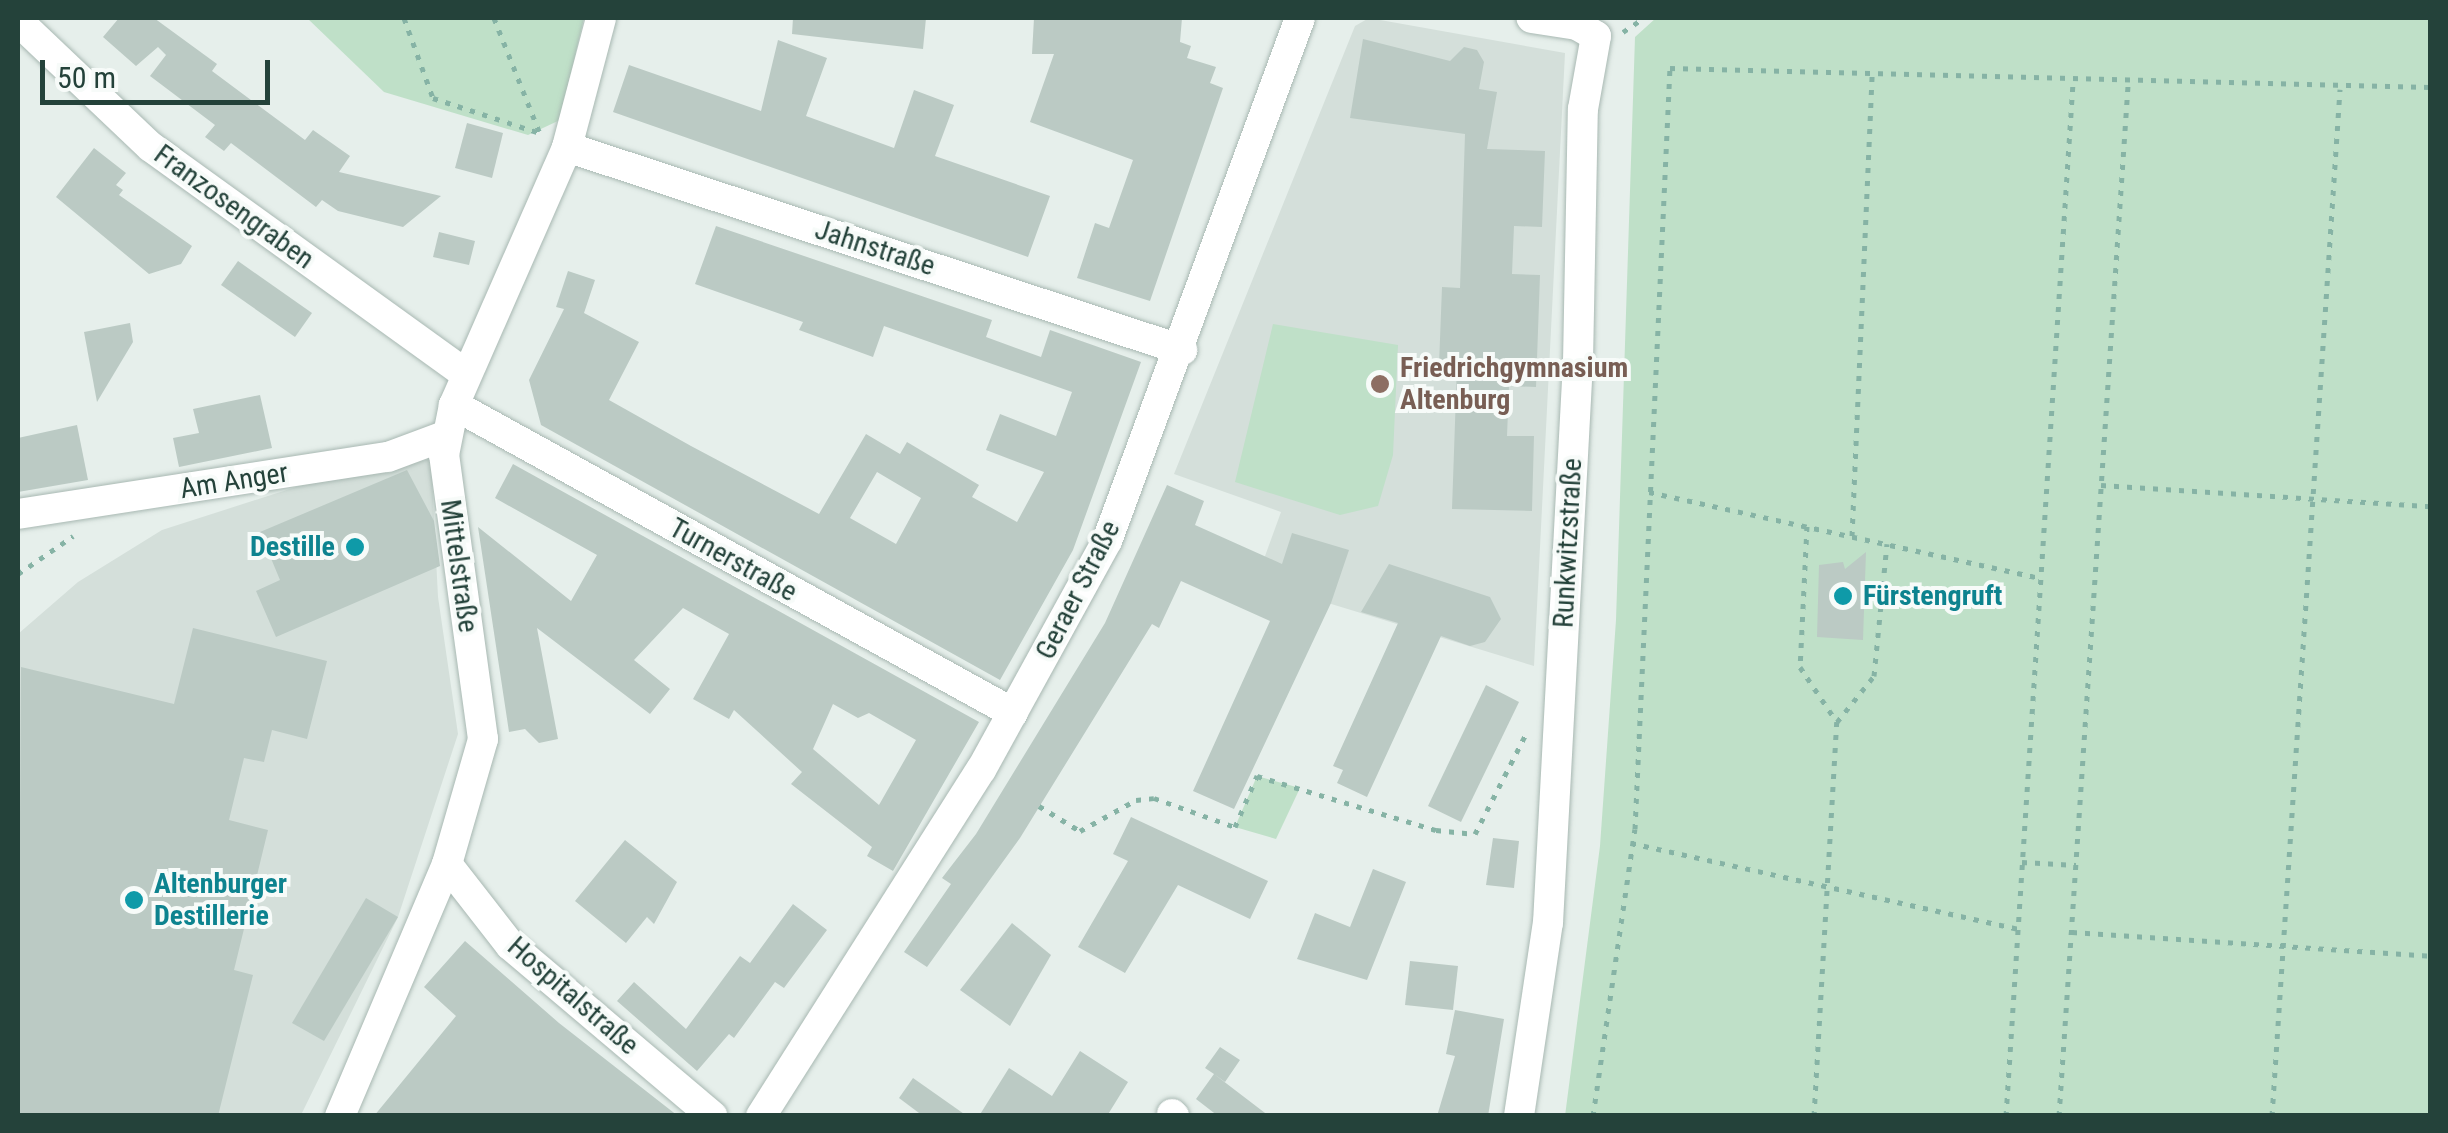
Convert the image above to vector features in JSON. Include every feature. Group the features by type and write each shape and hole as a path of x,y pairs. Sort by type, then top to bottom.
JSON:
{"street":[{"name":"Mittelstraße","path":"340,1116 447,864 483,739 447,436 454,405 567,147 601,18"},
{"name":"Geraer Straße","path":"760,1116 898,908 1013,714 1107,541 1182,350 1300,18"},
{"name":"Runkwitzstraße","path":"1519,1116 1548,922 1578,362 1583,109 1596,36 1577,25 1532,18"},
{"name":"Franzosengraben","path":"18,21 151,147 466,374"},
{"name":"Jahnstraße","path":"567,147 1182,350"},
{"name":"Turnerstraße","path":"454,405 1013,714"},
{"name":"Am Anger","path":"18,514 388,457 447,436"},
{"name":"Hospitalstraße","path":"447,864 510,945 712,1116"}],"path":[{"path":"404,18 433,98 567,147"},
{"path":"494,18 540,134"},
{"path":"1592,1116 1631,843 1670,68 2128,84 2430,88"},
{"path":"1852,536 1872,74"},
{"path":"2006,1116 2073,82"},
{"path":"2060,1116 2128,84"},
{"path":"2272,1116 2340,88"},
{"path":"2101,485 2430,506"},
{"path":"1649,492 2041,578"},
{"path":"1807,526 1800,667 1837,722 1814,1116"},
{"path":"1837,722 1874,676 1887,544"},
{"path":"1039,806 1080,831 1136,800 1154,798 1235,826 1257,776 1436,830 1475,834 1535,715"},
{"path":"1631,843 2018,929"},
{"path":"2022,862 2076,865"},
{"path":"2072,932 2430,956"}],"shaded area":[{"name":"Friedrichgymnasium Altenburg","path":"1369,18 1565,53 1534,666 1256,581 1281,512 1174,474 1355,26"},
{"path":"431,459 438,597 458,734 398,917 301,1115 18,1115 18,634 78,582 162,530 299,486"}],"green space":[{"path":"307,18 584,18 560,120 528,135 384,92"},
{"path":"1656,18 2430,18 2430,1115 1565,1116 1600,846 1616,620 1635,37"},
{"path":"1273,324 1398,345 1393,455 1378,506 1340,515 1235,482"},
{"path":"1257,776 1300,788 1276,839 1235,827"}],"building":[{"path":"119,18 154,18 217,64 212,71 305,140 313,130 350,156 339,172 441,196 403,227 338,211 322,200 316,207 231,143 224,151 205,137 215,125 150,76 166,55 158,47 136,66 103,37"},
{"path":"793,18 926,18 923,49 792,34"},
{"path":"1034,18 1182,18 1180,42 1191,46 1187,58 1216,67 1210,83 1223,88 1150,301 1077,278 1095,223 1109,228 1133,160 1030,122 1054,54 1032,54"},
{"path":"1363,39 1450,61 1464,47 1477,50 1484,62 1479,89 1497,92 1487,149 1545,151 1542,227 1514,226 1512,274 1540,275 1536,387 1509,386 1507,436 1534,436 1532,511 1452,509 1457,365 1439,365 1442,287 1460,288 1465,134 1350,118"},
{"path":"778,40 827,58 806,116 894,148 914,90 954,105 935,156 1050,196 1028,257 613,112 629,65 761,111"},
{"path":"467,123 503,133 492,178 455,168"},
{"path":"94,148 126,173 116,185 123,190 119,195 192,246 181,264 149,274 56,197"},
{"path":"716,226 992,320 986,337 1041,357 1050,330 1141,362 1073,550 1000,680 541,425 529,380 564,309 556,307 568,271 595,280 584,313 639,342 609,400 691,446 819,514 866,434 900,454 907,442 979,485 972,497 1017,522 1044,472 986,450 1000,414 1056,436 1072,392 884,326 873,357 799,330 803,322 695,284","holes":["877,472 921,498 896,544 850,518"]},
{"path":"439,232 475,241 469,265 433,257"},
{"path":"238,261 312,313 295,337 221,285"},
{"path":"130,323 133,342 97,402 84,332"},
{"path":"260,395 272,448 179,467 173,438 199,433 193,409"},
{"path":"77,425 88,480 18,492 18,438"},
{"path":"513,464 979,722 893,871 867,856 872,847 791,784 802,772 734,710 729,719 693,699 729,634 683,608 634,660 670,689 650,714 537,628 558,739 539,743 525,729 509,732 478,527 571,601 597,555 495,498","holes":["833,704 858,718 869,713 916,740 879,805 813,749"]},
{"name":"Destille","path":"407,470 434,521 440,566 276,637 256,591 280,580 260,532"},
{"path":"1167,485 1204,501 1195,525 1282,564 1292,533 1349,550 1331,603 1234,809 1193,791 1270,621 1181,581 1159,628 1152,624 1020,838 927,967 904,952 951,884 942,878 976,834 1105,623"},
{"name":"Fürstengruft","path":"1866,552 1863,640 1817,637 1819,565 1843,562 1845,569"},
{"path":"1389,564 1490,597 1501,619 1485,642 1470,646 1441,636 1367,797 1337,783 1343,770 1333,766 1398,623 1361,612"},
{"name":"Altenburger Destillerie","path":"193,628 327,661 307,739 272,730 264,762 244,758 229,820 268,830 234,970 253,975 218,1116 18,1116 21,667 174,704"},
{"path":"1486,685 1519,702 1461,822 1428,806"},
{"path":"1131,817 1268,881 1250,919 1178,885 1125,973 1078,947 1128,861 1113,854"},
{"path":"1493,838 1519,841 1514,888 1486,885"},
{"path":"625,840 677,882 654,924 647,917 626,943 575,901"},
{"path":"1373,869 1406,882 1367,980 1297,959 1315,913 1350,927"},
{"path":"366,898 398,917 324,1041 292,1023"},
{"path":"793,904 827,930 784,988 775,982 734,1038 729,1034 697,1071 617,1001 634,982 686,1029 740,956 750,963"},
{"path":"1012,923 1051,955 1010,1026 960,990"},
{"path":"465,941 559,1023 678,1116 374,1116 456,1016 424,987"},
{"path":"1410,961 1458,966 1453,1010 1405,1005"},
{"path":"1455,1010 1504,1019 1488,1116 1437,1116 1455,1056 1446,1054"},
{"path":"1220,1047 1240,1060 1225,1082 1205,1068"},
{"path":"1080,1051 1128,1082 1107,1116 979,1116 1009,1068 1052,1096"},
{"path":"1214,1074 1269,1116 1218,1116 1196,1099"},
{"path":"913,1078 967,1116 923,1116 899,1098"}],"place":[{"name":"Friedrichgymnasium Altenburg","path":"1380,384"},
{"name":"Destille","path":"355,547"},
{"name":"Fürstengruft","path":"1843,596"},
{"name":"Altenburger Destillerie","path":"134,900"}]}
